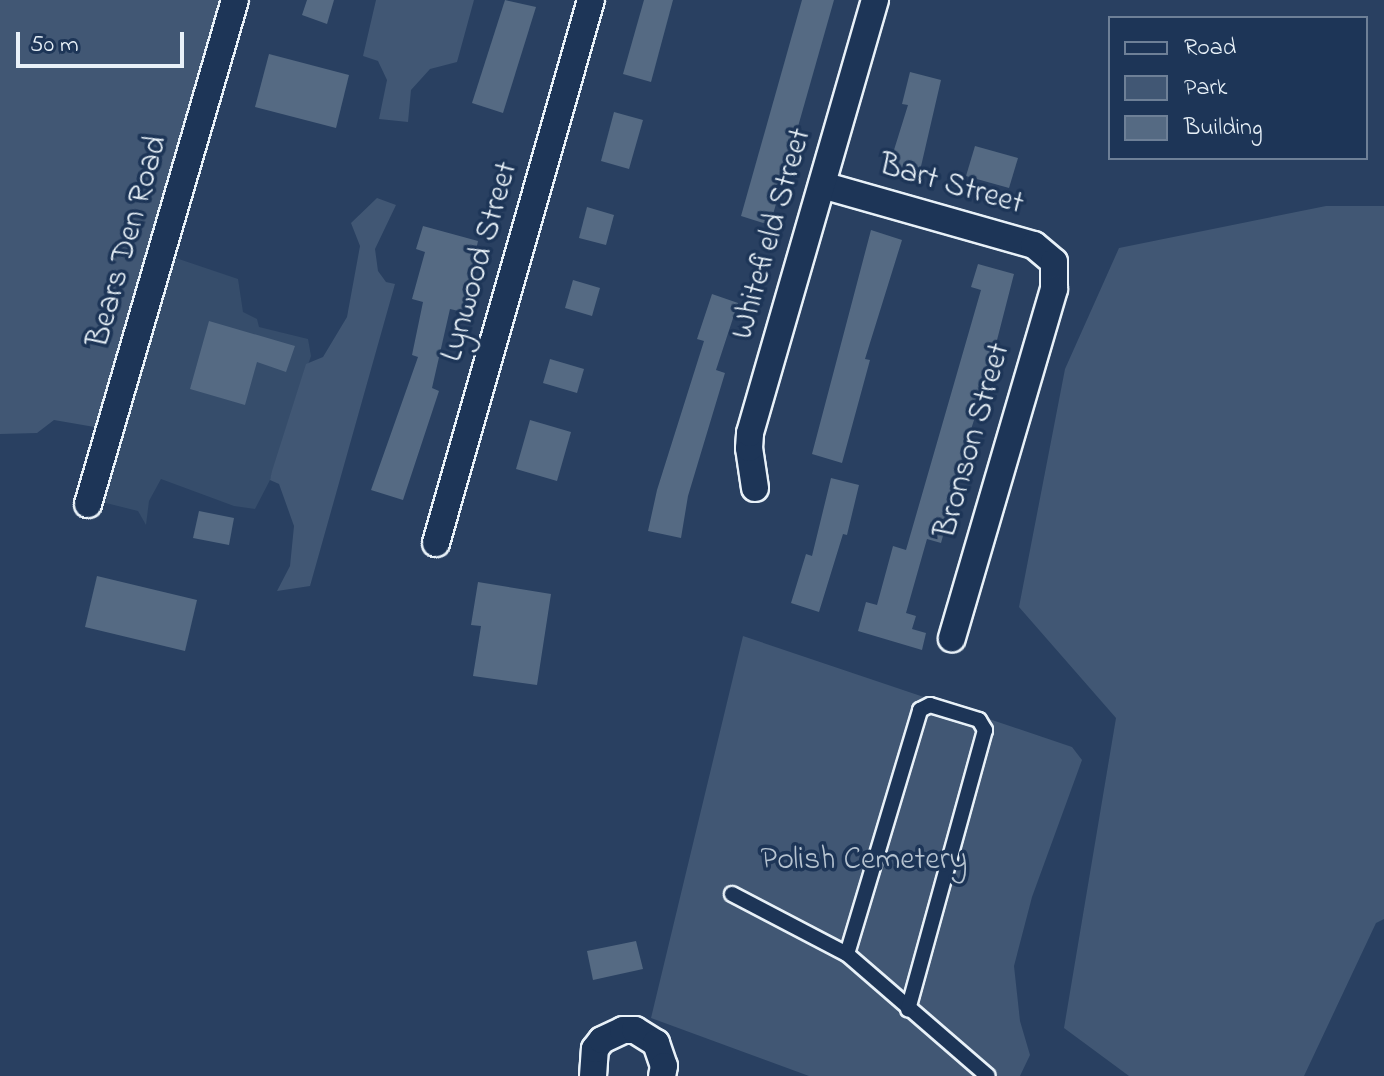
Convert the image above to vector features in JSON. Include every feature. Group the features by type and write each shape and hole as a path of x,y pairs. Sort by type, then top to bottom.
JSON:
{"street":[{"name":"Bears Den Road","path":"88,504 235,0"},
{"name":"Lynwood Street","path":"436,543 591,0"},
{"name":"Whitefield Street","path":"755,488 750,433 875,0"},
{"name":"Bart Street","path":"822,185 1034,245 1054,262"},
{"name":"Bronson Street","path":"952,638 1054,289 1054,262"},
{"path":"593,1076 595,1049 612,1033 635,1030 656,1043 664,1066 662,1076"}],"lane":[{"path":"847,954 920,710 930,705 979,720 985,730 908,1010"},
{"path":"732,894 847,954 908,1010 988,1076"}],"shaded area":[{"path":"164,254 238,279 243,312 257,319 259,327 308,339 311,356 270,480 255,509 234,506 161,479 149,501 146,525 138,511 90,499"}],"green space":[{"path":"0,0 228,0 106,429 54,420 37,433 0,434"},
{"path":"376,0 474,0 457,62 430,69 411,90 408,122 379,119 387,80 378,61 363,56"},
{"path":"377,198 396,205 375,249 378,271 386,282 395,284 310,586 277,591 290,566 294,526 279,484 270,480 272,471 306,364 323,357 347,317 360,246 351,223"},
{"path":"1326,206 1384,206 1384,919 1376,923 1304,1076 1129,1076 1064,1028 1116,718 1019,607 1065,369 1119,248"},
{"name":"Polish Cemetery","path":"743,636 1072,747 1082,760 1032,897 1014,966 1020,1021 1030,1055 1020,1076 809,1076 651,1018"}],"building":[{"path":"307,0 334,0 327,24 302,15"},
{"path":"505,0 536,7 503,113 472,103"},
{"path":"644,0 673,0 651,82 623,74"},
{"path":"802,0 834,0 770,225 741,216"},
{"path":"269,54 349,75 336,128 255,107"},
{"path":"910,72 941,80 919,175 889,166 908,105 902,104"},
{"path":"614,112 643,120 629,169 601,161"},
{"path":"975,146 1018,158 1009,188 966,176"},
{"path":"587,207 614,215 606,245 579,238"},
{"path":"423,226 478,241 463,312 450,309 432,388 439,391 403,500 371,490 418,357 412,355 423,302 412,299 425,252 416,249"},
{"path":"871,230 902,240 865,359 870,360 842,463 812,454"},
{"path":"978,264 1014,274 987,379 949,499 953,500 941,543 927,539 906,613 916,616 912,629 926,633 922,650 858,631 866,602 877,605 893,546 906,550 981,290 971,287"},
{"path":"573,280 600,288 592,316 565,308"},
{"path":"712,294 738,303 716,370 725,373 688,496 681,538 648,531 657,490 704,341 697,339"},
{"path":"209,321 295,346 286,372 257,362 245,405 190,389"},
{"path":"550,359 584,369 577,393 543,383"},
{"path":"530,420 571,432 557,481 516,469"},
{"path":"831,478 859,485 847,535 843,534 819,612 791,603 806,554 812,556"},
{"path":"199,511 234,518 229,545 193,538"},
{"path":"97,576 197,600 185,651 85,627"},
{"path":"478,582 551,594 537,685 473,676 481,626 471,625"},
{"path":"636,941 643,969 593,980 587,951"}]}
